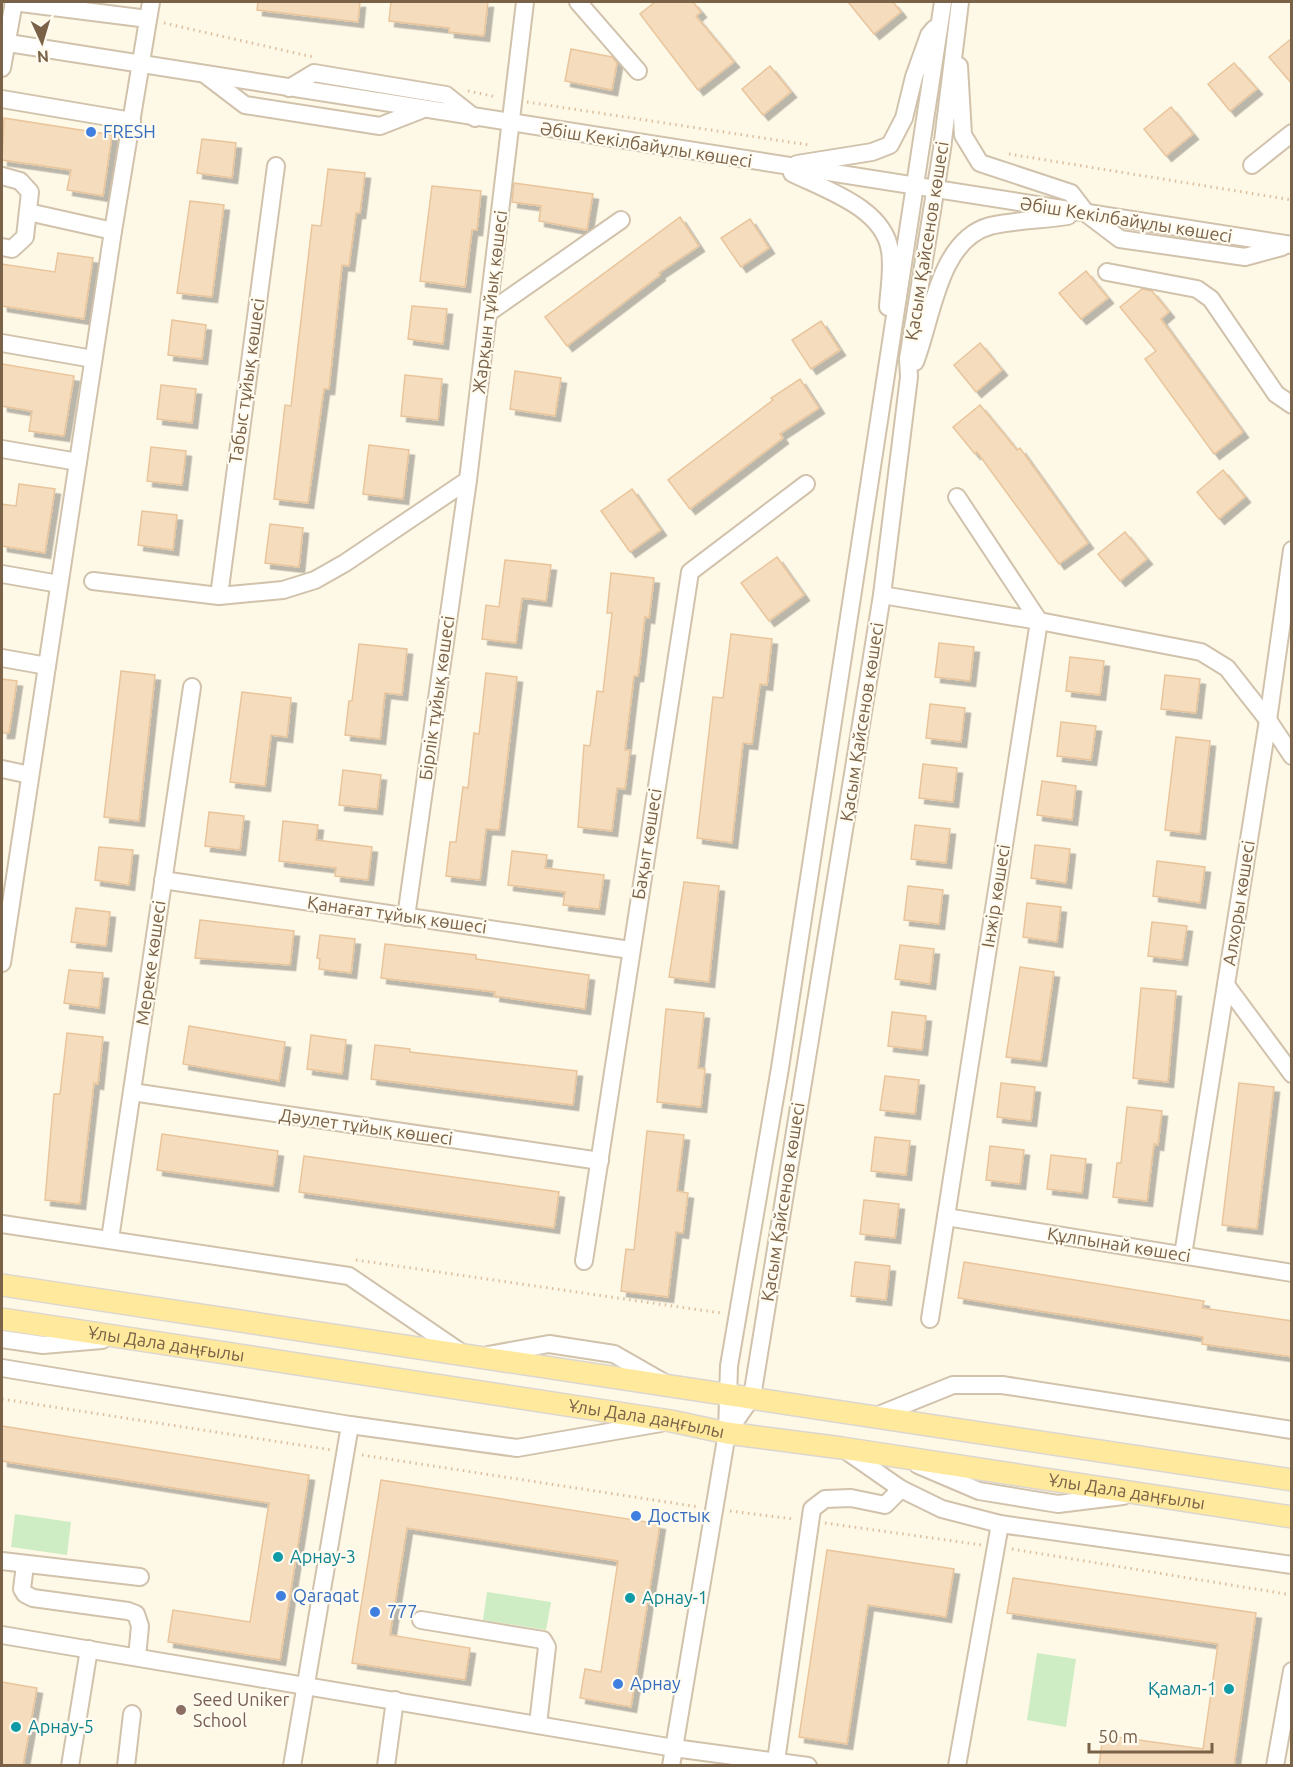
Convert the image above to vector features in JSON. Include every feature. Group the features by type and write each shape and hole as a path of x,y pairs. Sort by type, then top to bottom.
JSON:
{"main road":[{"name":"Ұлы Дала даңғылы","path":"2,1285 1292,1480"},
{"name":"Ұлы Дала даңғылы","path":"2,1319 671,1421 727,1433 898,1456 1292,1517"}],"street":[{"path":"2,68 4,43 14,2 148,19"},
{"path":"2,963 7,889 30,776 113,231 151,2"},
{"name":"Жарқын тұйық көшесі","path":"468,480 525,2"},
{"path":"578,2 638,71"},
{"name":"Қасым Қайсенов көшесі","path":"671,1766 727,1433 729,1366 780,1068 838,675 943,2"},
{"name":"Қасым Қайсенов көшесі","path":"727,1433 752,1397 882,595 909,377 908,359 960,2"},
{"path":"777,166 872,152 890,145 904,118 914,77 929,35 939,24"},
{"path":"956,38 963,135 980,163 1071,193 1087,214"},
{"name":"Әбіш Кекілбайұлы көшесі","path":"4,43 915,188 1291,245"},
{"path":"289,88 314,73 446,94 476,118"},
{"path":"206,75 245,105 380,126 422,110"},
{"path":"2,99 132,121"},
{"path":"1252,165 1292,133"},
{"name":"Табыс тұйық көшесі","path":"219,596 276,166"},
{"path":"777,166 850,202 882,227 890,251 888,365"},
{"path":"2,176 20,181 27,186 30,192 25,237 12,249 2,247"},
{"path":"28,212 113,231"},
{"path":"909,377 924,340 941,273 970,236 989,226 1087,214"},
{"path":"488,313 621,220"},
{"path":"1107,272 1197,289 1211,299 1276,394 1292,405"},
{"path":"2,344 93,359"},
{"path":"2,449 78,462"},
{"path":"93,581 219,596 283,590 315,580 345,563 468,480"},
{"name":"Бірлік тұйық көшесі","path":"406,917 468,480"},
{"name":"Бақыт көшесі","path":"584,1261 630,950 690,572 806,484"},
{"path":"957,497 1039,621"},
{"name":"Алхоры көшесі","path":"1183,1255 1268,720 1292,550"},
{"path":"2,574 59,584"},
{"path":"882,595 1039,621 1201,652 1227,668 1268,720 1292,756"},
{"name":"Інжір көшесі","path":"930,1319 1039,621"},
{"path":"2,658 47,666"},
{"name":"Мереке көшесі","path":"110,1239 192,687"},
{"path":"2,770 30,776"},
{"name":"Қанағат тұйық көшесі","path":"163,880 630,950"},
{"path":"1226,985 1292,1074"},
{"name":"Дәулет тұйық көшесі","path":"132,1092 600,1161"},
{"name":"Құлпынай көшесі","path":"946,1217 1292,1273"},
{"path":"2,1224 349,1276 472,1356"},
{"path":"2,1339 43,1345 125,1338"},
{"path":"2,1368 350,1425 517,1448 671,1421"},
{"path":"876,1416 953,1384 1002,1385 1292,1430"},
{"path":"292,1766 308,1685 350,1425"},
{"path":"842,1448 901,1490 942,1509 1000,1524 1292,1565"},
{"path":"776,1761 812,1509 825,1499 851,1498 885,1505 901,1490"},
{"path":"957,1766 1000,1524"},
{"path":"2,1561 140,1577"},
{"path":"25,1565 22,1589 25,1594 33,1598 136,1614 140,1626 137,1657"},
{"path":"421,1620 543,1640 547,1647 538,1724"},
{"path":"2,1635 674,1748 808,1766"},
{"path":"70,1766 89,1649"},
{"path":"1275,1766 1292,1671"},
{"path":"386,1766 395,1700"},
{"path":"126,1766 132,1714"}],"path":[{"path":"148,19 320,58"},
{"path":"457,89 514,100 819,146"},
{"path":"1008,154 1292,200"},
{"path":"347,1259 738,1316"},
{"path":"2,1399 714,1509 996,1547 1292,1594"}],"green space":[{"path":"15,1514 71,1522 67,1555 11,1547"},
{"path":"487,1592 551,1602 546,1630 483,1620"},
{"path":"1037,1653 1076,1659 1066,1727 1027,1720"}],"building":[{"path":"258,2 360,2 358,22 257,10"},
{"path":"391,2 488,2 484,36 449,32 449,28 389,21"},
{"path":"655,2 693,2 701,12 696,16 734,62 698,90 640,14"},
{"path":"848,2 893,2 901,12 874,34"},
{"path":"1292,38 1292,84 1269,57"},
{"path":"571,49 612,57 617,63 612,90 565,81"},
{"path":"1234,63 1257,89 1230,111 1208,84"},
{"path":"770,66 791,92 763,115 742,89"},
{"path":"1171,107 1193,134 1166,156 1144,129"},
{"path":"4,118 112,135 103,196 67,190 71,170 2,160"},
{"path":"202,139 236,143 232,178 197,173"},
{"path":"328,169 365,173 360,213 356,213 349,266 342,265 329,389 324,389 308,503 274,499 285,405 291,406 312,225 321,226"},
{"path":"514,183 593,194 587,230 539,221 541,206 512,202"},
{"path":"432,186 481,191 477,230 472,230 465,287 420,281"},
{"path":"190,201 224,205 212,297 177,293"},
{"path":"680,217 699,246 659,273 660,275 567,346 545,317"},
{"path":"750,219 769,248 741,267 721,238"},
{"path":"58,253 93,258 84,319 2,306 2,264 55,272"},
{"path":"1086,271 1108,298 1081,319 1059,293"},
{"path":"1142,289 1152,291 1169,312 1161,319 1243,432 1214,454 1145,359 1156,351 1120,307"},
{"path":"412,306 447,309 443,344 408,339"},
{"path":"172,320 206,325 202,359 168,355"},
{"path":"821,321 840,350 811,369 792,340"},
{"path":"980,343 1002,370 976,392 954,365"},
{"path":"2,364 74,376 64,436 29,431 32,411 2,406"},
{"path":"515,371 561,378 555,416 510,409"},
{"path":"405,375 442,379 438,420 401,416"},
{"path":"800,379 819,408 780,434 783,438 690,509 668,480 773,400 771,398"},
{"path":"161,385 196,389 192,423 157,419"},
{"path":"980,405 1017,450 1020,448 1088,543 1059,564 977,452 975,454 953,427"},
{"path":"369,445 409,450 403,499 363,494"},
{"path":"151,447 186,451 182,485 147,481"},
{"path":"1223,470 1245,497 1219,519 1197,492"},
{"path":"19,484 55,489 45,553 2,546 2,504 16,506"},
{"path":"632,489 661,530 630,552 601,511"},
{"path":"142,511 177,515 173,550 138,545"},
{"path":"270,524 303,528 299,567 265,563"},
{"path":"1125,532 1147,559 1120,581 1098,554"},
{"path":"777,557 804,595 769,621 741,583"},
{"path":"505,560 551,565 546,601 522,598 516,643 482,639 486,605 499,607"},
{"path":"611,573 654,578 649,618 645,617 638,676 634,676 625,750 630,750 625,789 617,788 612,831 578,827 584,745 590,746 597,691 603,692 612,613 607,613"},
{"path":"731,634 772,639 767,685 760,684 752,744 743,743 732,843 697,838 713,697 723,698"},
{"path":"939,643 974,647 970,681 935,677"},
{"path":"359,644 407,649 402,695 385,693 380,739 345,735"},
{"path":"1070,657 1104,661 1100,695 1066,691"},
{"path":"121,671 155,675 139,821 104,817"},
{"path":"486,673 517,677 499,830 486,829 480,880 446,876 450,842 456,842 463,787 468,788 474,733 479,734"},
{"path":"1165,675 1200,679 1196,713 1161,709"},
{"path":"2,679 17,681 9,733 2,733"},
{"path":"242,692 291,698 287,737 271,735 265,786 230,782"},
{"path":"930,704 965,708 961,742 926,738"},
{"path":"1061,722 1096,726 1091,760 1057,756"},
{"path":"1176,737 1210,741 1200,834 1165,830"},
{"path":"923,764 957,768 953,802 919,798"},
{"path":"343,770 381,775 377,809 339,805"},
{"path":"1042,781 1076,786 1072,820 1037,815"},
{"path":"209,812 244,816 240,850 205,846"},
{"path":"283,821 318,825 316,840 372,847 368,880 335,876 336,868 279,861"},
{"path":"915,825 950,829 946,863 911,859"},
{"path":"1035,845 1070,849 1066,883 1031,878"},
{"path":"99,847 133,850 129,885 95,880"},
{"path":"512,851 547,855 545,868 604,875 599,909 563,905 565,892 508,885"},
{"path":"1157,861 1205,867 1200,903 1153,896"},
{"path":"684,882 719,886 709,982 669,977"},
{"path":"908,886 943,890 939,924 904,920"},
{"path":"1027,903 1061,907 1057,942 1023,937"},
{"path":"76,908 110,912 106,946 71,942"},
{"path":"200,920 294,931 290,965 195,958"},
{"path":"1152,922 1187,926 1182,960 1148,956"},
{"path":"320,935 355,939 351,973 319,969 320,959 317,958"},
{"path":"385,944 476,955 476,959 589,975 585,1009 494,996 495,992 381,978"},
{"path":"900,945 934,949 930,984 895,979"},
{"path":"1020,967 1054,972 1041,1061 1006,1057"},
{"path":"69,970 103,973 99,1008 64,1003"},
{"path":"1141,988 1176,991 1168,1082 1133,1078"},
{"path":"666,1009 704,1013 698,1068 705,1069 701,1107 657,1102"},
{"path":"892,1012 926,1016 922,1050 888,1046"},
{"path":"189,1026 285,1042 279,1081 183,1064"},
{"path":"67,1033 103,1037 98,1084 94,1083 80,1204 45,1200 54,1094 60,1094"},
{"path":"311,1035 346,1040 342,1074 307,1069"},
{"path":"375,1045 410,1049 410,1052 577,1071 573,1105 371,1079"},
{"path":"885,1076 919,1080 915,1114 880,1110"},
{"path":"1001,1083 1035,1087 1031,1121 997,1117"},
{"path":"1239,1083 1274,1087 1257,1229 1222,1225"},
{"path":"1127,1107 1162,1111 1158,1145 1154,1144 1147,1201 1113,1197 1117,1163 1121,1163"},
{"path":"647,1131 684,1135 677,1191 688,1193 683,1233 676,1232 668,1297 621,1291 626,1249 634,1250"},
{"path":"162,1134 278,1151 273,1186 157,1170"},
{"path":"875,1137 910,1141 906,1175 871,1171"},
{"path":"990,1146 1024,1150 1020,1184 986,1180"},
{"path":"1051,1155 1086,1159 1082,1193 1047,1189"},
{"path":"304,1156 559,1192 554,1228 299,1192"},
{"path":"864,1200 899,1204 895,1238 860,1234"},
{"path":"855,1262 890,1266 886,1300 851,1296"},
{"path":"964,1262 1204,1301 1202,1308 1292,1321 1292,1357 1202,1344 1203,1337 958,1298"},
{"name":"Арнау-3","path":"2,1426 309,1475 280,1660 168,1642 173,1610 250,1622 269,1503 2,1461"},
{"name":"Арнау-1","path":"381,1480 660,1524 631,1707 580,1698 585,1669 601,1672 618,1561 407,1528 390,1635 470,1648 465,1680 352,1663"},
{"path":"827,1550 954,1569 946,1617 868,1605 847,1744 799,1737"},
{"name":"Қамал-1","path":"1013,1578 1256,1613 1234,1766 1099,1766 1103,1735 1203,1749 1218,1644 1007,1613"},
{"name":"Арнау-5","path":"2,1682 37,1688 23,1766 2,1766"}],"place":[{"name":"FRESH","path":"91,132"},
{"name":"Достык","path":"636,1516"},
{"name":"Арнау-3","path":"278,1557"},
{"name":"Qaraqat","path":"281,1596"},
{"name":"Арнау-1","path":"630,1598"},
{"name":"777","path":"375,1612"},
{"name":"Арнау","path":"618,1684"},
{"name":"Қамал-1","path":"1229,1689"},
{"name":"Seed Uniker School","path":"181,1710"},
{"name":"Арнау-5","path":"16,1727"}]}
